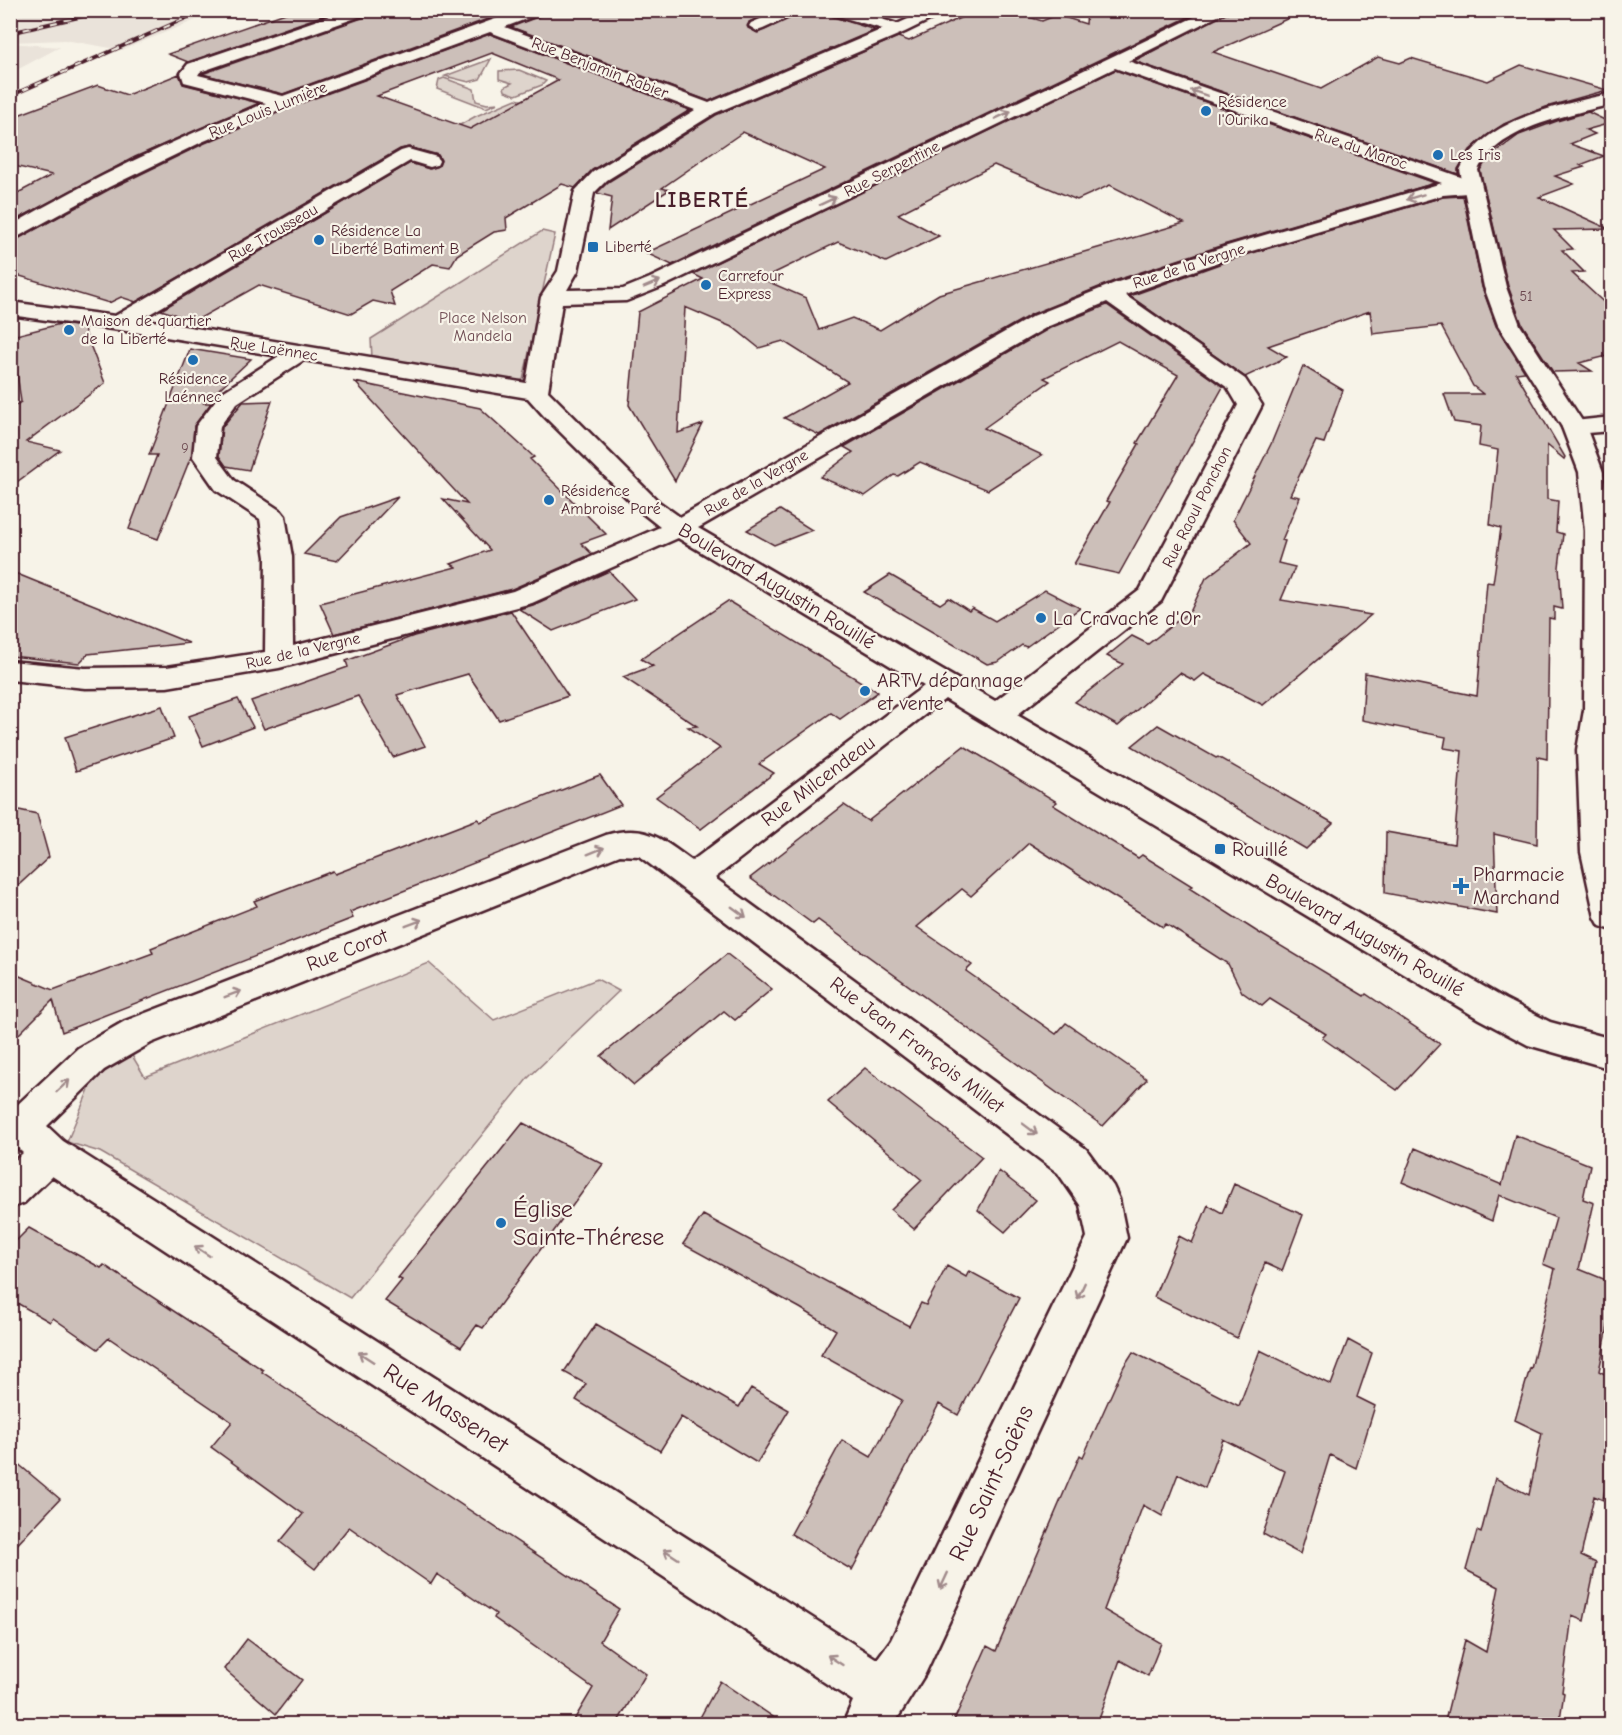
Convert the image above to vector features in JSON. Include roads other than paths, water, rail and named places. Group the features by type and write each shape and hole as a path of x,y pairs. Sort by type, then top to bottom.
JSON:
{"street":[{"path":"285,102 190,78 189,73 195,68 364,10"},
{"name":"Rue Louis Lumière","path":"10,236 58,207 155,158 285,102 536,10"},
{"path":"757,26 797,10"},
{"path":"834,10 899,29"},
{"path":"536,392 552,297 568,271 585,191 600,176 709,109 943,10"},
{"name":"Rue Serpentine","path":"552,297 626,295 657,282 1223,10"},
{"name":"Rue Benjamin Rabier","path":"491,27 709,109"},
{"name":"Rue du Maroc","path":"1114,63 1472,188"},
{"path":"1611,98 1553,115 1494,139 1478,152 1469,170 1495,287 1509,325 1574,427 1591,472 1605,533 1599,710 1592,750 1597,852 1611,917"},
{"name":"Rue Trousseau","path":"119,323 408,155 430,161"},
{"name":"Rue de la Vergne","path":"10,670 85,678 167,676 279,659 522,597 679,528 1041,321 1231,251 1442,189 1472,188"},
{"name":"Rue Raoul Ponchon","path":"996,716 1151,595 1250,405 1238,384 1110,294"},
{"name":"Rue Laënnec","path":"10,308 119,323 536,392"},
{"path":"279,659 279,556 272,516 225,485 205,457 208,426 229,398 299,353"},
{"name":"Boulevard Augustin Rouillé","path":"536,392 552,411 650,507 679,528 1492,1009 1541,1034 1611,1054"},
{"path":"1574,427 1611,424"},
{"name":"Rue Milcendeau","path":"692,878 944,685"},
{"name":"Rue Corot","path":"10,1191 27,1134 91,1059 138,1032 617,843 646,844 692,878"},
{"name":"Rue Jean François Millet","path":"692,878 1072,1161 1099,1199 1107,1238"},
{"name":"Rue Massenet","path":"27,1134 876,1708"},
{"name":"Rue Saint-Saëns","path":"876,1708 908,1657 1107,1238"}],"railway":[{"path":"10,33 109,10"},
{"path":"10,96 204,10"}],"place":[{"name":"Résidence l'Ourika","path":"1206,111"},
{"name":"Les Iris","path":"1438,155"},
{"name":"Résidence La Liberté Batiment B","path":"319,240"},
{"name":"Liberté","path":"593,247"},
{"name":"Carrefour Express","path":"706,285"},
{"name":"Maison de quartier de la Liberté","path":"69,330"},
{"name":"Résidence Laénnec","path":"193,360"},
{"name":"Résidence Ambroise Paré","path":"549,500"},
{"name":"La Cravache d'Or","path":"1041,618"},
{"name":"ARTV dépannage et vente","path":"865,691"},
{"name":"Rouillé","path":"1220,849"},
{"name":"Pharmacie Marchand","path":"1461,886"},
{"name":"Église Sainte-Thérese","path":"501,1223"}],"district":[{"name":"LIBERTÉ","path":"702,200"}],"park label":[{"name":"Place Nelson Mandela","path":"483,327"}]}
